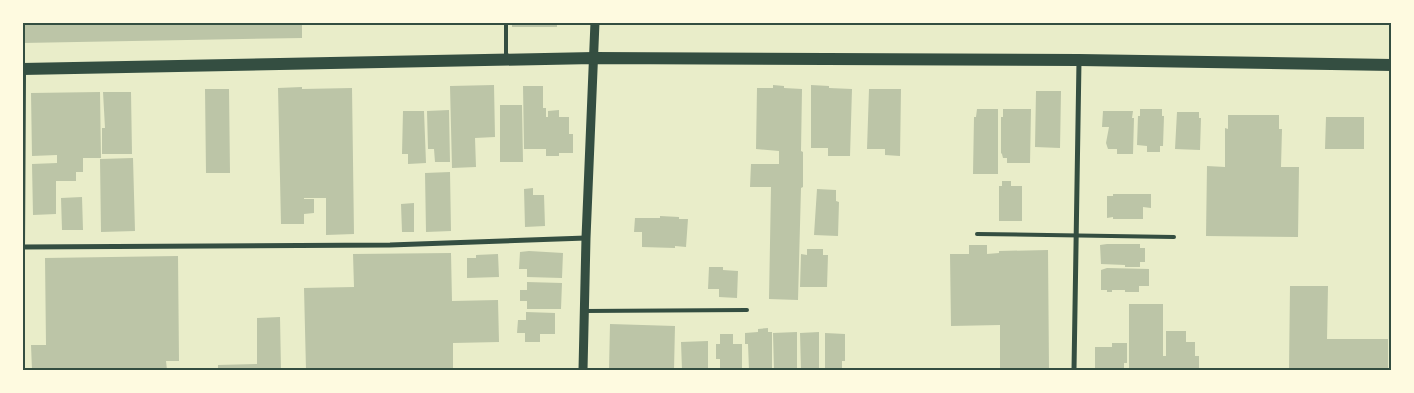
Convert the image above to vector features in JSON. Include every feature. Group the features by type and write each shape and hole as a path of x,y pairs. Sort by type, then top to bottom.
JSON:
{"main road":[{"path":"23,69 594,58 1079,60 1392,65"}],"street":[{"path":"583,370 586,238 595,22"},
{"path":"1074,370 1079,60"},
{"path":"23,247 390,245 586,238"}],"lane":[{"path":"506,23 506,60"},
{"path":"23,69 23,247"},
{"path":"977,234 1174,236"},
{"path":"584,311 747,310"}],"building":[{"path":"22,22 302,22 302,38 22,43"},
{"path":"512,22 557,22 557,27 512,27"},
{"path":"494,85 495,137 475,138 476,167 452,168 450,86"},
{"path":"773,85 802,89 801,151 803,152 803,187 801,188 798,300 769,299 771,187 750,187 751,164 779,164 779,151 756,149 757,88 773,88"},
{"path":"811,85 852,89 850,156 828,156 828,148 811,148"},
{"path":"523,86 543,86 543,108 546,108 546,117 548,117 548,111 559,110 559,117 569,117 569,134 573,134 573,153 559,153 559,156 546,156 546,149 524,149"},
{"path":"302,87 302,89 352,88 354,234 326,235 326,198 304,198 314,199 314,213 304,214 304,224 281,224 278,88"},
{"path":"205,89 229,89 230,173 206,173"},
{"path":"869,89 901,89 900,156 885,155 885,149 867,149"},
{"path":"1036,91 1061,91 1060,148 1035,147"},
{"path":"100,92 101,158 83,158 83,172 76,172 76,181 56,181 56,214 33,215 32,164 57,163 57,155 32,156 31,93"},
{"path":"103,92 131,92 132,154 102,154 102,128 105,128"},
{"path":"500,105 522,105 523,162 500,162"},
{"path":"977,109 998,109 998,174 973,174 974,117 976,117"},
{"path":"1003,109 1031,109 1030,163 1007,163 1007,158 1003,158 1001,153 1001,117 1003,117"},
{"path":"1140,109 1162,109 1162,116 1164,116 1163,146 1160,146 1160,152 1147,152 1147,146 1137,145"},
{"path":"449,110 450,162 435,162 434,149 428,149 427,111"},
{"path":"403,111 424,111 426,163 408,164 408,154 402,154"},
{"path":"1103,111 1133,111 1133,154 1117,154 1117,149 1108,149 1106,143 1109,127 1102,127"},
{"path":"1177,112 1199,112 1199,118 1201,118 1200,150 1175,149"},
{"path":"1228,115 1279,115 1279,129 1282,129 1281,167 1299,167 1298,237 1206,236 1207,166 1225,167 1225,128 1228,129"},
{"path":"1326,117 1364,117 1364,149 1325,149"},
{"path":"133,158 135,231 101,232 100,159"},
{"path":"450,172 451,231 426,232 425,173"},
{"path":"1002,181 1011,181 1011,186 1022,186 1022,221 999,221 999,186 1002,186"},
{"path":"533,188 533,195 544,195 545,226 525,227 524,189"},
{"path":"817,189 836,190 836,201 839,202 838,236 814,235"},
{"path":"1113,194 1151,194 1151,208 1143,207 1143,219 1107,218 1107,196 1113,196"},
{"path":"82,197 83,230 62,230 61,198"},
{"path":"414,203 414,232 402,232 401,204"},
{"path":"660,216 688,219 686,247 642,247 642,232 634,232 635,218 660,218"},
{"path":"1140,244 1140,248 1145,248 1145,262 1140,262 1140,267 1101,264 1100,245"},
{"path":"969,245 987,245 987,254 999,253 999,251 1048,250 1049,370 1000,370 1000,325 951,326 950,254 969,254"},
{"path":"807,249 823,249 823,255 828,255 827,287 800,287 801,254 807,255"},
{"path":"520,252 563,253 562,278 527,277 527,269 519,269"},
{"path":"451,253 452,301 498,300 499,342 453,343 453,370 306,370 304,288 354,287 353,254"},
{"path":"498,254 499,277 467,278 467,258 476,258 476,255"},
{"path":"178,256 179,361 166,361 167,370 32,370 31,345 46,345 45,258"},
{"path":"709,267 723,267 723,270 738,271 737,298 719,297 719,289 708,289"},
{"path":"1107,268 1149,269 1149,286 1139,286 1139,292 1112,290 1112,292 1107,292 1107,290 1101,290 1101,270"},
{"path":"527,282 562,283 561,309 527,309 527,301 520,301 520,290 527,290"},
{"path":"1290,286 1328,286 1327,339 1388,339 1388,370 1289,370"},
{"path":"1129,304 1163,304 1163,356 1166,356 1166,331 1186,331 1186,342 1195,342 1195,356 1199,356 1199,370 1129,370"},
{"path":"526,312 555,313 555,334 540,334 540,342 525,342 525,333 517,333 518,320 526,320"},
{"path":"280,317 281,370 218,370 218,365 257,364 257,318"},
{"path":"610,324 675,326 674,370 609,370"},
{"path":"768,328 768,332 772,332 772,370 749,370 748,344 745,344 745,333 758,332 758,329"},
{"path":"797,332 797,370 774,370 773,333"},
{"path":"819,332 819,370 801,370 800,333"},
{"path":"825,333 845,334 845,361 842,361 842,370 825,370"},
{"path":"720,334 733,334 733,344 742,344 742,370 720,370 720,359 716,359 716,344 720,344"},
{"path":"708,341 708,370 682,370 681,342"},
{"path":"1112,343 1127,343 1127,363 1124,363 1124,370 1095,370 1095,347 1112,347"}]}
